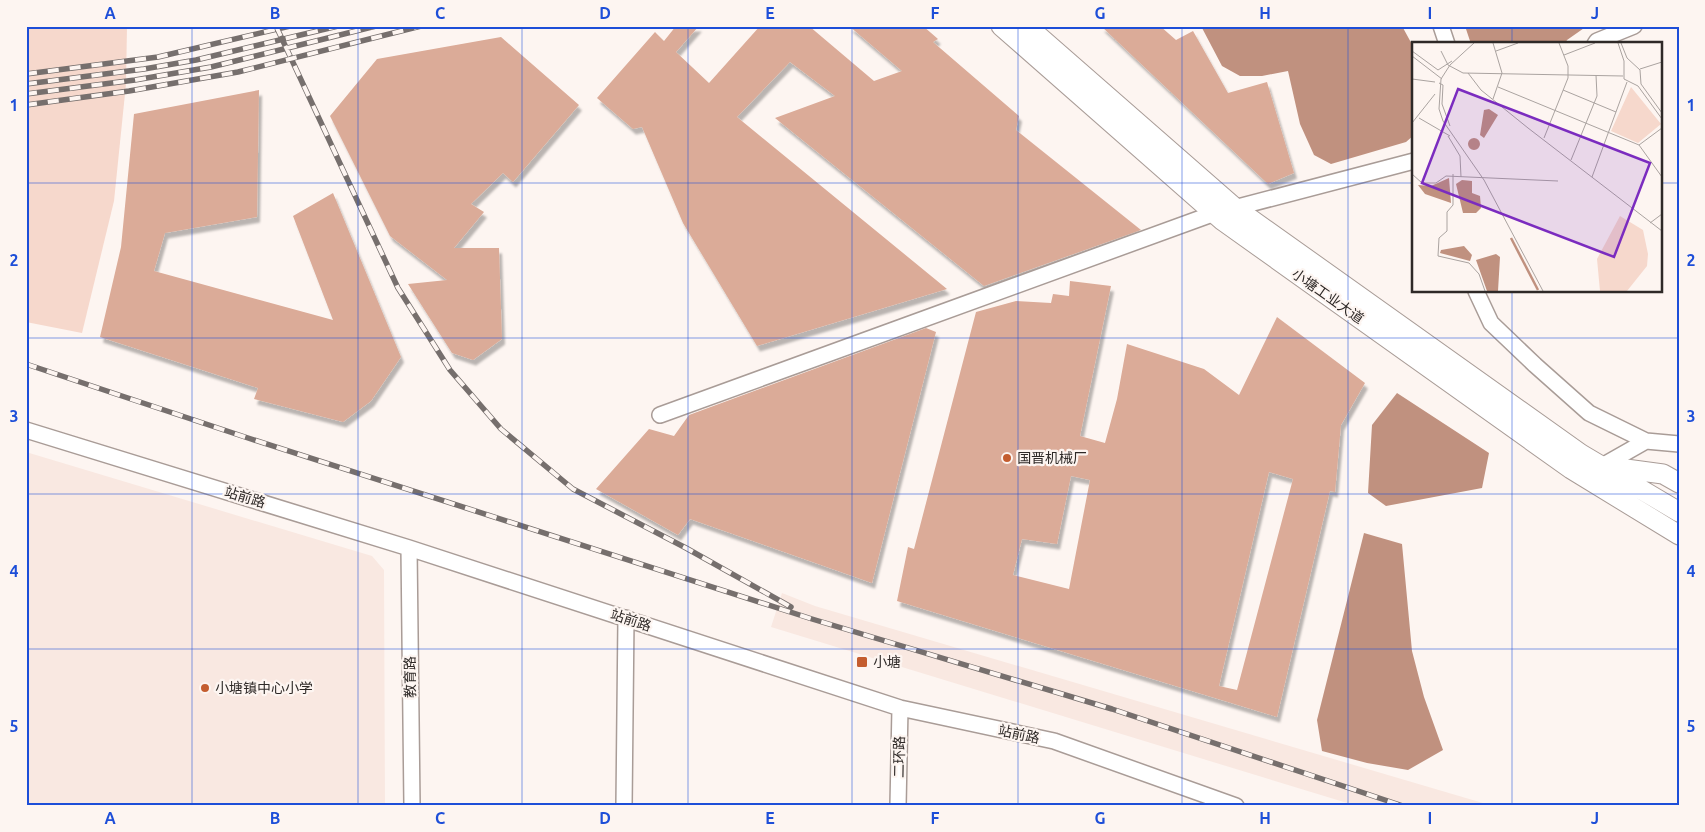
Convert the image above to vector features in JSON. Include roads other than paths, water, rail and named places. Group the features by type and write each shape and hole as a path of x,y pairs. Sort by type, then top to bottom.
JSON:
{"main road":[{"name":"小塘工业大道","path":"1001,26 1214,214 1571,469 1679,535"},
{"name":"小塘工业大道","path":"1027,26 1234,207 1581,454 1679,512"},
{"path":"1602,466 1663,474 1679,483"},
{"path":"1661,524 1679,542"}],"street":[{"path":"1441,26 1446,42"},
{"path":"1596,42 1634,26"},
{"path":"660,415 1234,207 1412,162"},
{"path":"1476,292 1491,323 1535,366 1589,413 1646,441 1679,444"},
{"name":"站前路","path":"26,430 409,548 900,708 1054,741 1236,806"},
{"path":"1602,466 1646,441"},
{"name":"教育路","path":"409,548 412,806"},
{"path":"624,806 626,618"},
{"name":"二环路","path":"898,806 900,708"}],"railway":[{"path":"276,26 398,288 450,370 501,429 573,489 686,548 791,607"},
{"path":"26,74 158,57 290,26"},
{"path":"26,84 144,69 196,60 338,26"},
{"path":"26,94 135,80 211,67 376,26"},
{"path":"26,105 129,91 238,72 421,26"},
{"path":"26,364 245,437 812,619 1112,709 1403,806"}],"place":[{"name":"国晋机械厂","path":"1007,458"},
{"name":"小塘","path":"862,662"},
{"name":"小塘镇中心小学","path":"205,688"}]}
